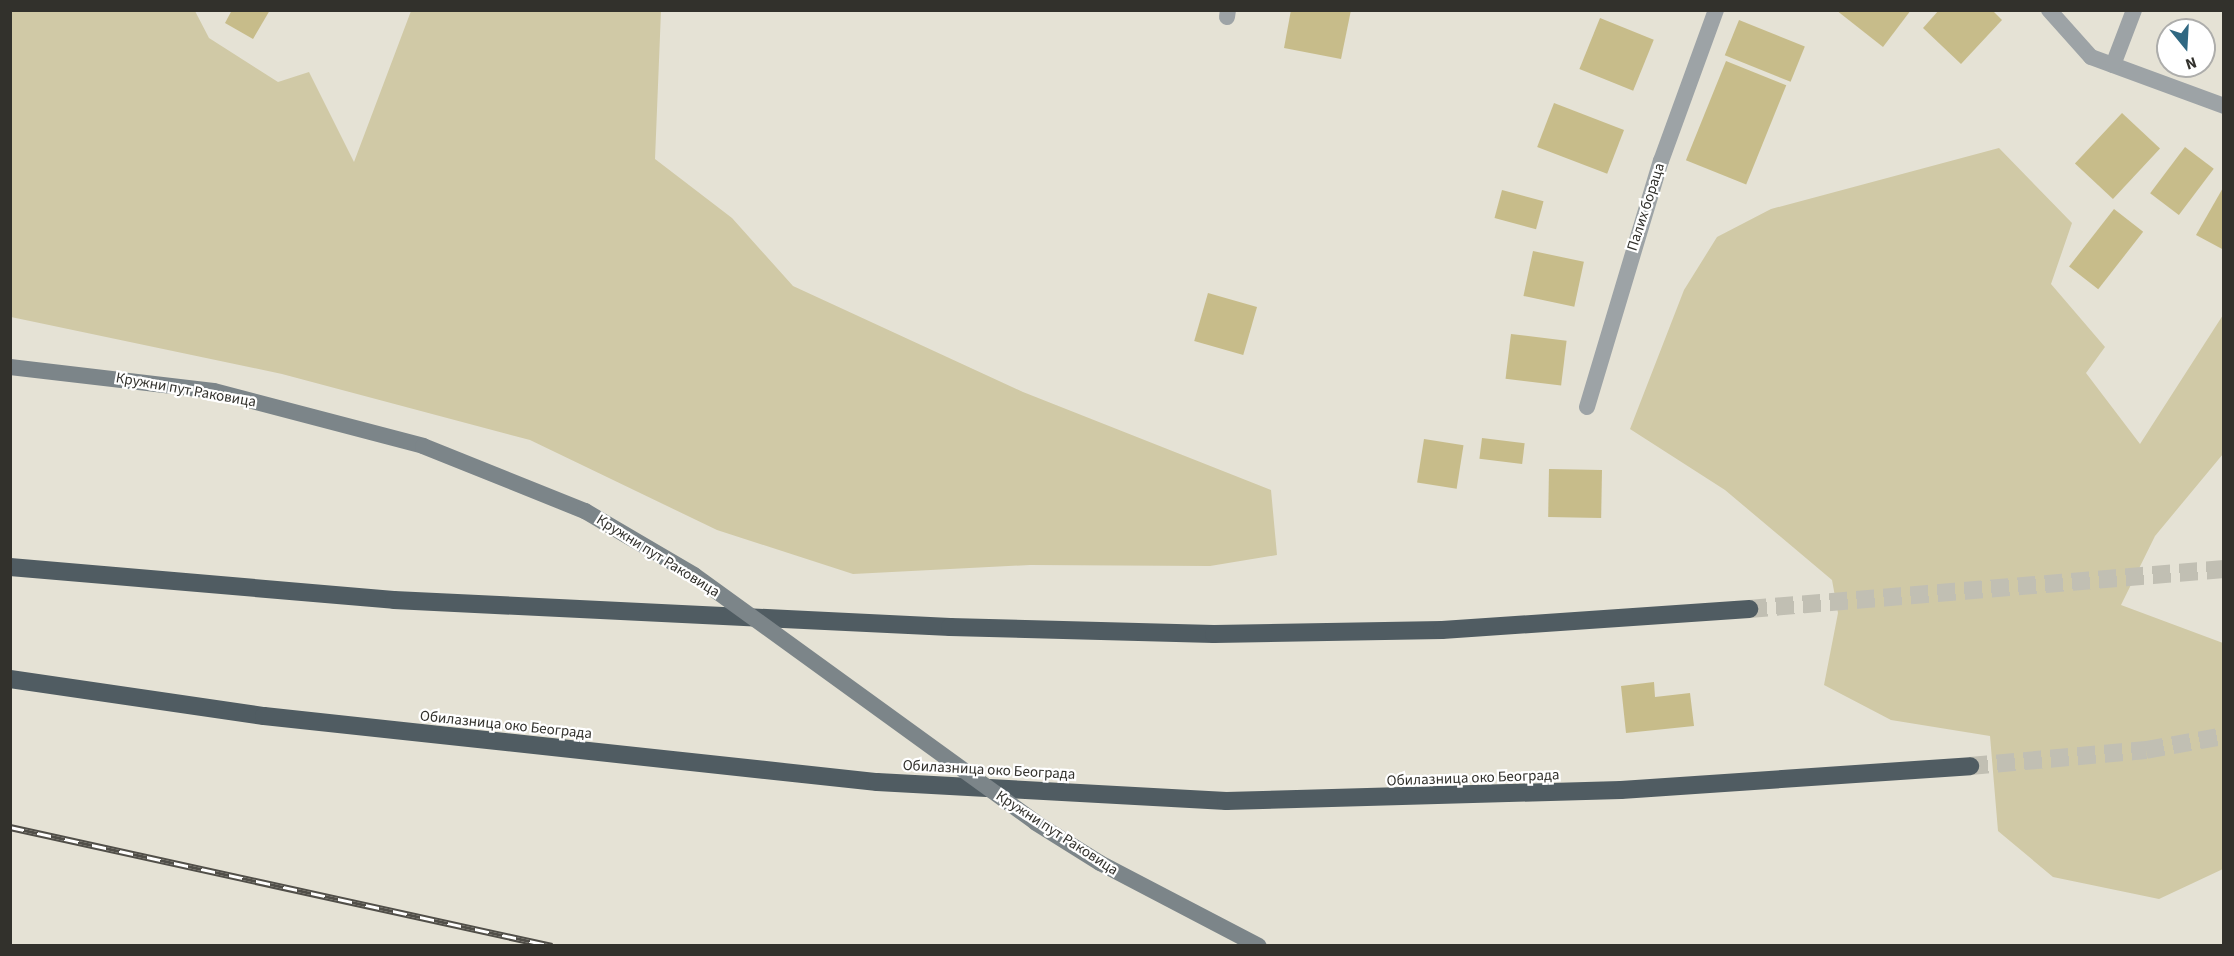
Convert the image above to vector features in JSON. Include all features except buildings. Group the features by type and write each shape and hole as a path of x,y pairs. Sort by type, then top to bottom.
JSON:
{"highway":[{"path":"10,567 601,612 1214,634 1442,630 1749,609"},
{"name":"Обилазница око Београда","path":"10,679 264,716 866,781 1191,799 1462,797 1970,766"}],"main road":[{"name":"Кружни пут Раковица","path":"10,367 214,391 423,446 585,511 694,575 1036,823 1100,863 1259,945"}],"street":[{"name":"Палих бораца","path":"1587,406 1660,161 1716,10"},
{"path":"2049,10 2084,51 2114,65 2223,106"},
{"path":"2114,65 2134,10"}],"shaded area":[{"path":"10,11 195,11 209,38 278,82 309,72 354,162 411,11 661,11 655,159 732,218 793,286 1023,392 1271,490 1277,555 1210,566 1030,565 853,574 717,530 530,440 282,374 11,317"},
{"path":"1999,148 2072,223 2051,284 2105,347 2086,373 2140,444 2223,315 2223,454 2155,536 2121,605 2223,643 2223,869 2159,899 2053,877 1998,831 1990,736 1891,720 1824,685 1838,613 1832,580 1725,490 1630,429 1684,290 1717,237 1771,209"}],"tunnel":[{"path":"1749,609 2224,569"},
{"path":"1970,766 2146,750 2224,736"}],"railway":[{"path":"10,827 552,946"}]}
